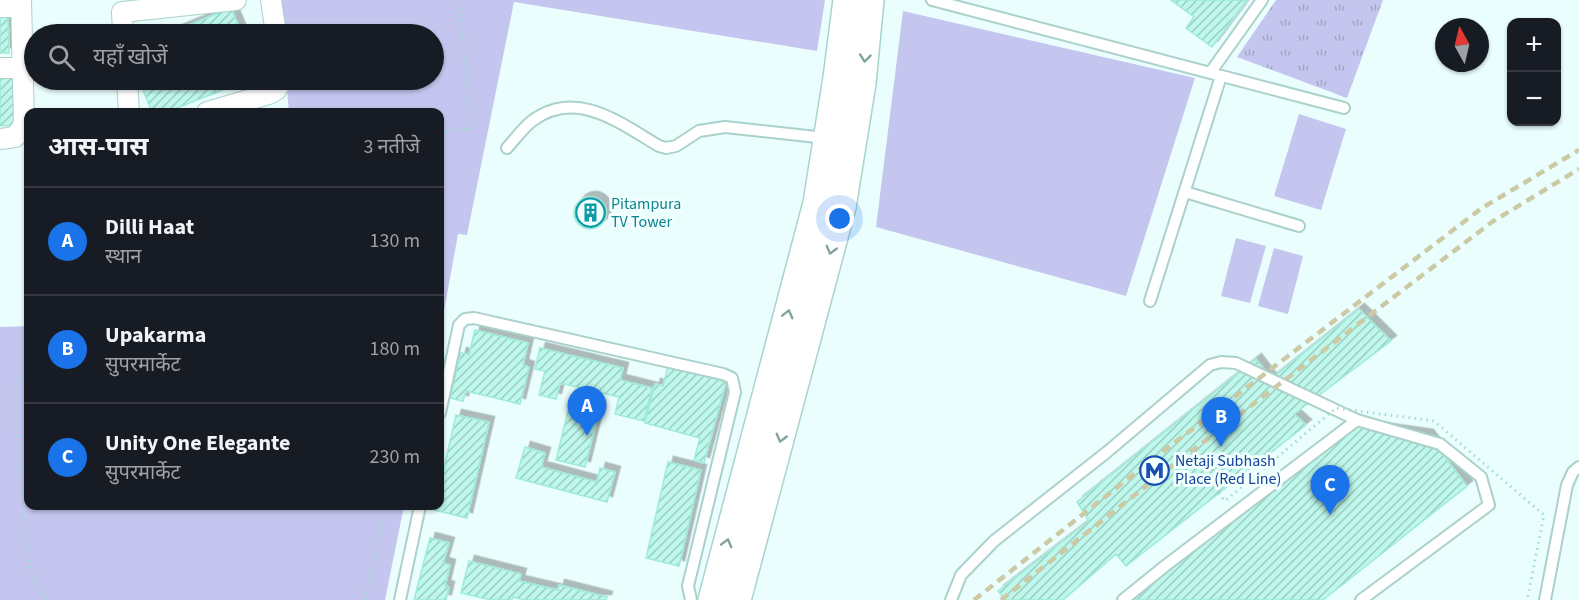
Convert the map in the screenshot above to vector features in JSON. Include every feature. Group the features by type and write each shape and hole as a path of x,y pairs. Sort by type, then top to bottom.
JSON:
{"street":[{"path":"123,24 122,6 236,0"},
{"path":"271,0 275,24"},
{"path":"712,600 792,348 842,207 840,140 848,0"},
{"path":"840,140 862,83 870,0"},
{"path":"0,7 21,4 24,123 15,137 0,139"},
{"path":"0,68 23,68"},
{"path":"128,90 129,108"},
{"path":"221,108 276,90"},
{"path":"737,600 792,348"}],"lane":[{"path":"932,0 1344,108"},
{"path":"1210,73 1262,0"},
{"path":"1150,301 1221,76"},
{"path":"507,148 531,122 550,110 572,107 603,113 666,148 676,146 699,131 725,127 840,140"},
{"path":"1185,192 1299,226"},
{"path":"444,394 459,325 465,319 474,318 723,374 732,378 735,392 688,585 691,600"},
{"path":"951,600 961,576 994,541 1107,452 1210,365 1221,362 1236,363 1357,420 1440,444 1481,477 1489,506 1361,600"},
{"path":"1123,600 1357,420"},
{"path":"1545,600 1567,484 1573,472 1579,467"},
{"path":"400,600 419,510"}],"path":[{"path":"444,132 470,129 460,0"},
{"path":"24,372 16,385 17,430 26,540 32,576 46,600"},
{"path":"1219,493 1225,501 1336,408 1434,421 1544,515 1527,600"},
{"path":"365,600 384,510"}],"green space":[{"path":"278,0 825,0 817,51 514,2 467,235 458,234 444,311 444,108 289,108 287,90 444,90 444,24 280,24"},
{"path":"1276,0 1383,0 1347,98 1237,57"},
{"path":"903,11 1195,78 1126,296 876,227"},
{"path":"1299,114 1346,129 1321,210 1274,196"},
{"path":"1236,238 1266,246 1250,303 1221,296"},
{"path":"1274,248 1303,256 1288,314 1258,306"},
{"path":"24,326 24,510 403,510 385,600 0,600 0,327"}],"building":[{"path":"1171,0 1247,0 1212,47 1186,28 1194,17"},
{"path":"231,8 238,24 192,24"},
{"path":"0,17 8,17 9,53 0,53"},
{"path":"14,75 15,125 0,126 0,76"},
{"path":"143,90 223,90 177,108 150,108"},
{"name":"Pitampura TV Tower","path":"590,197 602,201 606,213 602,225 590,229 578,225 574,213 578,201"},
{"name":"Netaji Subhash Place (Red Line)","path":"1359,309 1391,341 1294,414 1306,425 1126,566 1116,554 1063,600 1005,600 998,591 1089,521 1077,502 1256,359 1271,379"},
{"path":"475,330 528,343 523,365 529,367 520,404 466,391 463,401 450,398 461,353 469,355"},
{"path":"540,348 623,368 620,380 652,388 644,421 615,414 619,397 560,383 556,399 539,395 545,371 535,369"},
{"path":"668,366 726,382 704,463 694,460 700,438 645,423 655,384 663,386"},
{"path":"571,399 600,406 585,467 556,460"},
{"path":"456,415 489,422 467,518 434,510 444,510 444,468"},
{"path":"1345,423 1428,435 1467,486 1323,600 1128,600"},
{"path":"525,447 545,453 541,467 597,482 600,468 615,472 607,502 516,478"},
{"path":"668,462 701,470 679,566 646,558"},
{"path":"430,538 449,543 443,563 450,565 445,586 449,587 446,600 414,600"},
{"path":"469,561 521,574 519,581 558,590 559,585 607,597 606,600 524,600 513,597 512,600 491,600 461,593"}],"railway":[{"path":"974,600 1148,463 1482,208 1579,150"},
{"path":"1001,600 1159,476 1492,222 1579,169"}],"place":[{"name":"Pitampura TV Tower","path":"590,213"},
{"name":"Dilli Haat","path":"587,436"},
{"name":"Upakarma","path":"1221,447"},
{"name":"Netaji Subhash Place (Red Line)","path":"1154,470"},
{"name":"Unity One Elegante","path":"1330,515"}]}
